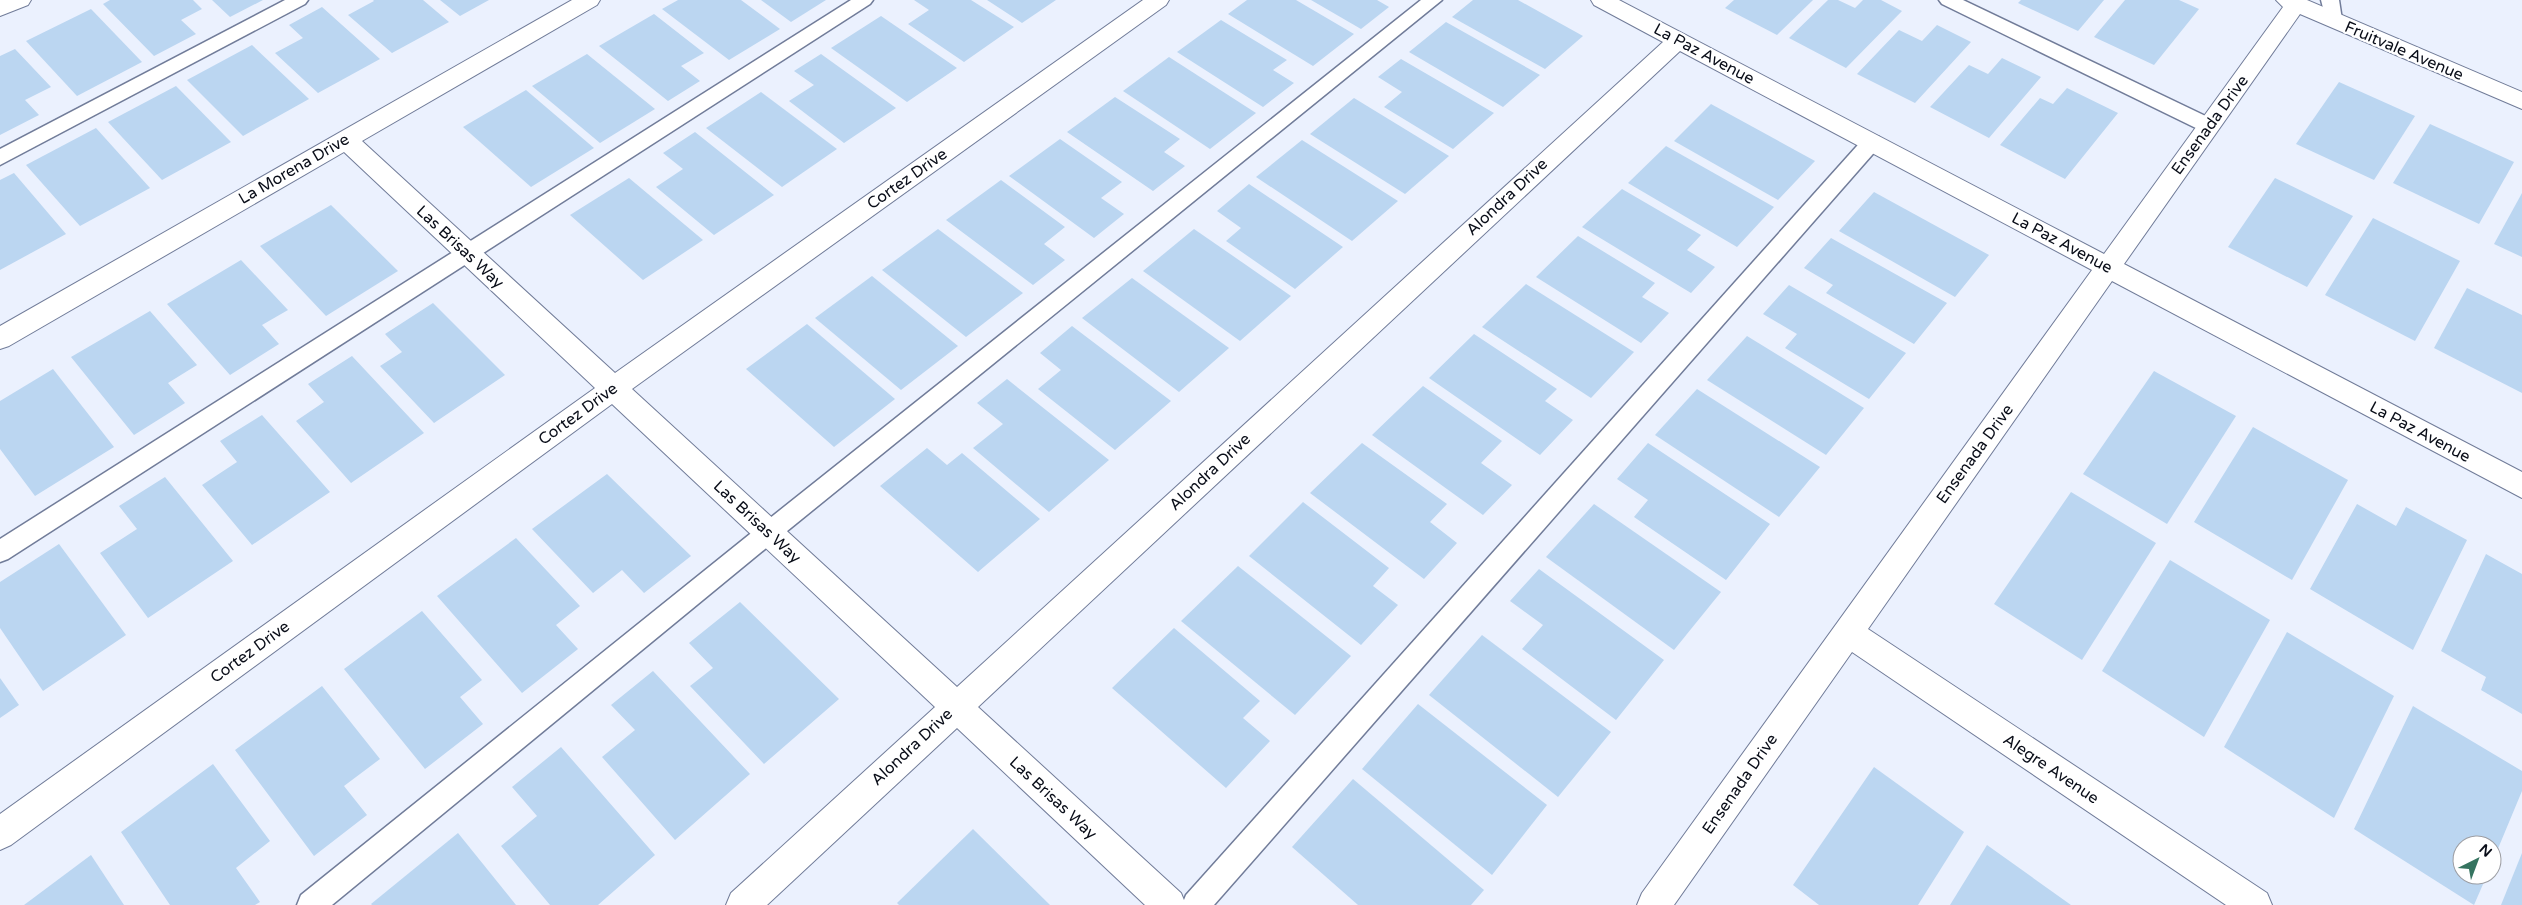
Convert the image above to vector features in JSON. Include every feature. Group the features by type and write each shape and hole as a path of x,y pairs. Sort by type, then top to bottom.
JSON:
{"street":[{"name":"La Morena Drive","path":"0,339 589,0"},
{"name":"Cortez Drive","path":"0,834 613,389 1158,0"},
{"name":"La Paz Avenue","path":"1602,0 2522,486"},
{"name":"Ensenada Drive","path":"1654,905 2209,126 2292,2"},
{"name":"Fruitvale Avenue","path":"2292,2 2331,10 2522,101"},
{"name":"Alondra Drive","path":"743,905 1678,40"},
{"name":"Las Brisas Way","path":"345,139 1168,905"},
{"name":"Alegre Avenue","path":"1848,633 2255,905"}],"lane":[{"path":"0,158 299,0"},
{"path":"0,552 864,0"},
{"path":"311,905 768,533 1433,0"},
{"path":"1948,0 2209,126"},
{"path":"1196,905 1872,142"}],"building":[{"path":"110,0 193,0 202,9 181,20 196,34 154,56 103,4"},
{"path":"212,0 263,0 230,17"},
{"path":"373,0 423,0 449,22 392,53 348,15"},
{"path":"440,0 489,0 460,16"},
{"path":"678,0 741,0 780,29 729,60 662,9"},
{"path":"761,0 826,0 791,22"},
{"path":"914,0 971,0 1014,27 964,62 908,24 929,10"},
{"path":"987,0 1056,0 1022,23"},
{"path":"1247,0 1296,0 1354,34 1313,66 1228,14"},
{"path":"1311,0 1377,0 1389,7 1361,29"},
{"path":"1473,0 1518,0 1583,36 1545,69 1452,17"},
{"path":"1734,0 1813,0 1777,35 1725,8"},
{"path":"1828,0 1838,0 1855,8 1863,0 1881,0 1902,11 1846,68 1789,38"},
{"path":"2021,0 2104,0 2078,31 2018,3"},
{"path":"2125,0 2179,0 2199,9 2154,65 2094,37"},
{"path":"322,7 380,59 318,93 275,53 303,38 289,25"},
{"path":"91,9 142,62 77,96 26,41"},
{"path":"654,14 704,53 681,66 700,81 668,101 599,46"},
{"path":"881,16 957,68 907,102 831,48"},
{"path":"1221,20 1287,60 1273,70 1294,83 1263,107 1177,52"},
{"path":"1446,22 1540,75 1503,107 1409,52"},
{"path":"1937,25 1971,42 1915,103 1857,74 1899,30 1922,41"},
{"path":"252,45 309,99 243,136 187,80"},
{"path":"15,49 51,87 25,100 39,115 0,135 0,56"},
{"path":"587,54 655,109 600,143 532,86"},
{"path":"821,54 896,108 844,143 789,101 814,85 794,71"},
{"path":"1169,57 1256,113 1210,149 1123,91"},
{"path":"2002,58 2041,77 1989,138 1930,107 1969,65 1988,74"},
{"path":"1401,59 1494,113 1453,149 1384,107 1402,92 1378,77"},
{"path":"2339,82 2415,116 2374,180 2296,144"},
{"path":"176,86 231,142 162,180 108,122"},
{"path":"2067,88 2118,113 2065,179 2000,145 2040,98 2053,104"},
{"path":"526,90 594,148 531,187 463,127"},
{"path":"761,92 837,149 782,187 706,128"},
{"path":"1115,97 1180,139 1164,152 1185,166 1153,191 1067,132"},
{"path":"1354,98 1449,156 1405,194 1310,134"},
{"path":"1711,104 1815,161 1778,200 1674,141"},
{"path":"2430,124 2514,162 2479,224 2393,183"},
{"path":"96,128 150,188 80,226 26,165"},
{"path":"695,132 774,195 714,235 656,187 683,169 663,153"},
{"path":"1060,139 1122,182 1101,198 1124,214 1094,238 1009,176"},
{"path":"1302,140 1398,201 1352,241 1256,177"},
{"path":"1666,146 1774,207 1737,247 1628,183"},
{"path":"14,173 66,234 0,270 0,180"},
{"path":"629,178 703,240 643,280 570,215"},
{"path":"2275,178 2353,216 2307,287 2228,247"},
{"path":"1001,180 1065,227 1044,244 1065,260 1033,285 946,220"},
{"path":"1249,184 1343,247 1295,289 1226,241 1241,228 1217,211"},
{"path":"1622,189 1701,235 1687,250 1715,267 1691,293 1582,227"},
{"path":"1874,192 1989,255 1955,297 1839,231"},
{"path":"2522,193 2522,257 2494,244"},
{"path":"331,205 398,271 326,316 260,246"},
{"path":"2373,218 2460,261 2415,341 2325,295"},
{"path":"938,229 1023,293 966,337 882,270"},
{"path":"1194,229 1291,296 1240,341 1143,271"},
{"path":"1578,236 1655,283 1642,297 1669,313 1641,343 1536,277"},
{"path":"1831,238 1947,303 1914,344 1826,293 1833,285 1804,268"},
{"path":"241,260 288,310 262,325 279,344 230,375 167,304"},
{"path":"872,276 958,346 901,390 815,318"},
{"path":"1132,278 1229,348 1179,392 1082,318"},
{"path":"1526,284 1634,352 1591,398 1482,327"},
{"path":"1789,285 1906,353 1869,399 1785,348 1797,334 1763,314"},
{"path":"2467,288 2522,315 2522,393 2434,348"},
{"path":"433,303 505,375 434,423 380,366 402,352 385,334"},
{"path":"150,311 197,365 168,383 185,403 134,435 71,357"},
{"path":"807,324 895,399 834,447 746,369"},
{"path":"1072,326 1171,401 1115,450 1038,389 1061,370 1040,353"},
{"path":"1474,334 1557,389 1545,401 1573,420 1540,455 1429,378"},
{"path":"1747,336 1864,408 1826,455 1707,380"},
{"path":"352,356 424,433 351,483 296,421 324,402 308,384"},
{"path":"53,369 114,447 35,496 0,449 0,401"},
{"path":"2154,371 2236,416 2167,524 2083,474"},
{"path":"1007,379 1109,460 1049,512 973,448 1003,424 977,403"},
{"path":"1423,386 1502,441 1481,463 1512,485 1483,515 1372,435"},
{"path":"1697,389 1820,467 1779,517 1655,435"},
{"path":"262,415 330,492 252,545 202,485 237,462 220,441"},
{"path":"2253,427 2348,480 2292,580 2194,522"},
{"path":"1362,443 1447,504 1430,522 1457,543 1424,579 1310,493"},
{"path":"1648,443 1770,524 1726,580 1634,517 1648,500 1617,479"},
{"path":"927,448 947,465 962,453 1040,519 978,572 880,486"},
{"path":"607,474 691,556 644,593 622,570 593,593 532,529"},
{"path":"165,477 233,561 148,618 100,553 137,529 119,506"},
{"path":"2071,492 2156,543 2082,660 1994,604"},
{"path":"1303,502 1389,568 1373,586 1398,605 1361,645 1249,556"},
{"path":"1594,504 1721,592 1674,650 1546,557"},
{"path":"2357,504 2396,526 2406,507 2467,540 2413,650 2310,589"},
{"path":"516,538 580,606 556,625 578,649 522,693 437,596"},
{"path":"59,544 126,635 43,691 0,628 0,582"},
{"path":"2486,554 2522,574 2522,714 2481,690 2486,677 2441,651"},
{"path":"2170,560 2270,620 2204,737 2102,671"},
{"path":"1238,566 1351,656 1295,715 1181,621"},
{"path":"1539,569 1664,660 1616,720 1522,649 1543,625 1510,601"},
{"path":"740,602 839,699 764,764 690,686 713,668 689,643"},
{"path":"422,611 482,680 460,697 483,724 425,769 344,669"},
{"path":"1174,628 1260,701 1243,718 1270,741 1226,788 1112,688"},
{"path":"2287,632 2394,696 2334,818 2224,747"},
{"path":"1482,635 1611,732 1558,797 1429,695"},
{"path":"653,671 750,774 675,840 602,757 635,730 611,705"},
{"path":"0,678 19,705 0,718"},
{"path":"322,686 380,759 344,786 367,815 314,856 235,750"},
{"path":"1418,704 1547,805 1492,875 1362,769"},
{"path":"2413,706 2522,771 2522,791 2502,839 2502,835 2452,835 2452,885 2483,885 2474,905 2354,829"},
{"path":"561,747 655,855 598,905 550,905 501,846 537,816 512,787"},
{"path":"213,764 270,841 236,868 260,902 255,905 170,905 121,832"},
{"path":"1874,767 1964,832 1918,905 1819,905 1793,885"},
{"path":"1353,779 1484,890 1471,905 1358,905 1292,847"},
{"path":"973,829 1050,905 899,905 897,903"},
{"path":"458,833 516,905 371,904"},
{"path":"1987,845 2071,905 1950,905"},
{"path":"2522,853 2522,905 2501,905"},
{"path":"91,855 124,905 24,905"}]}
